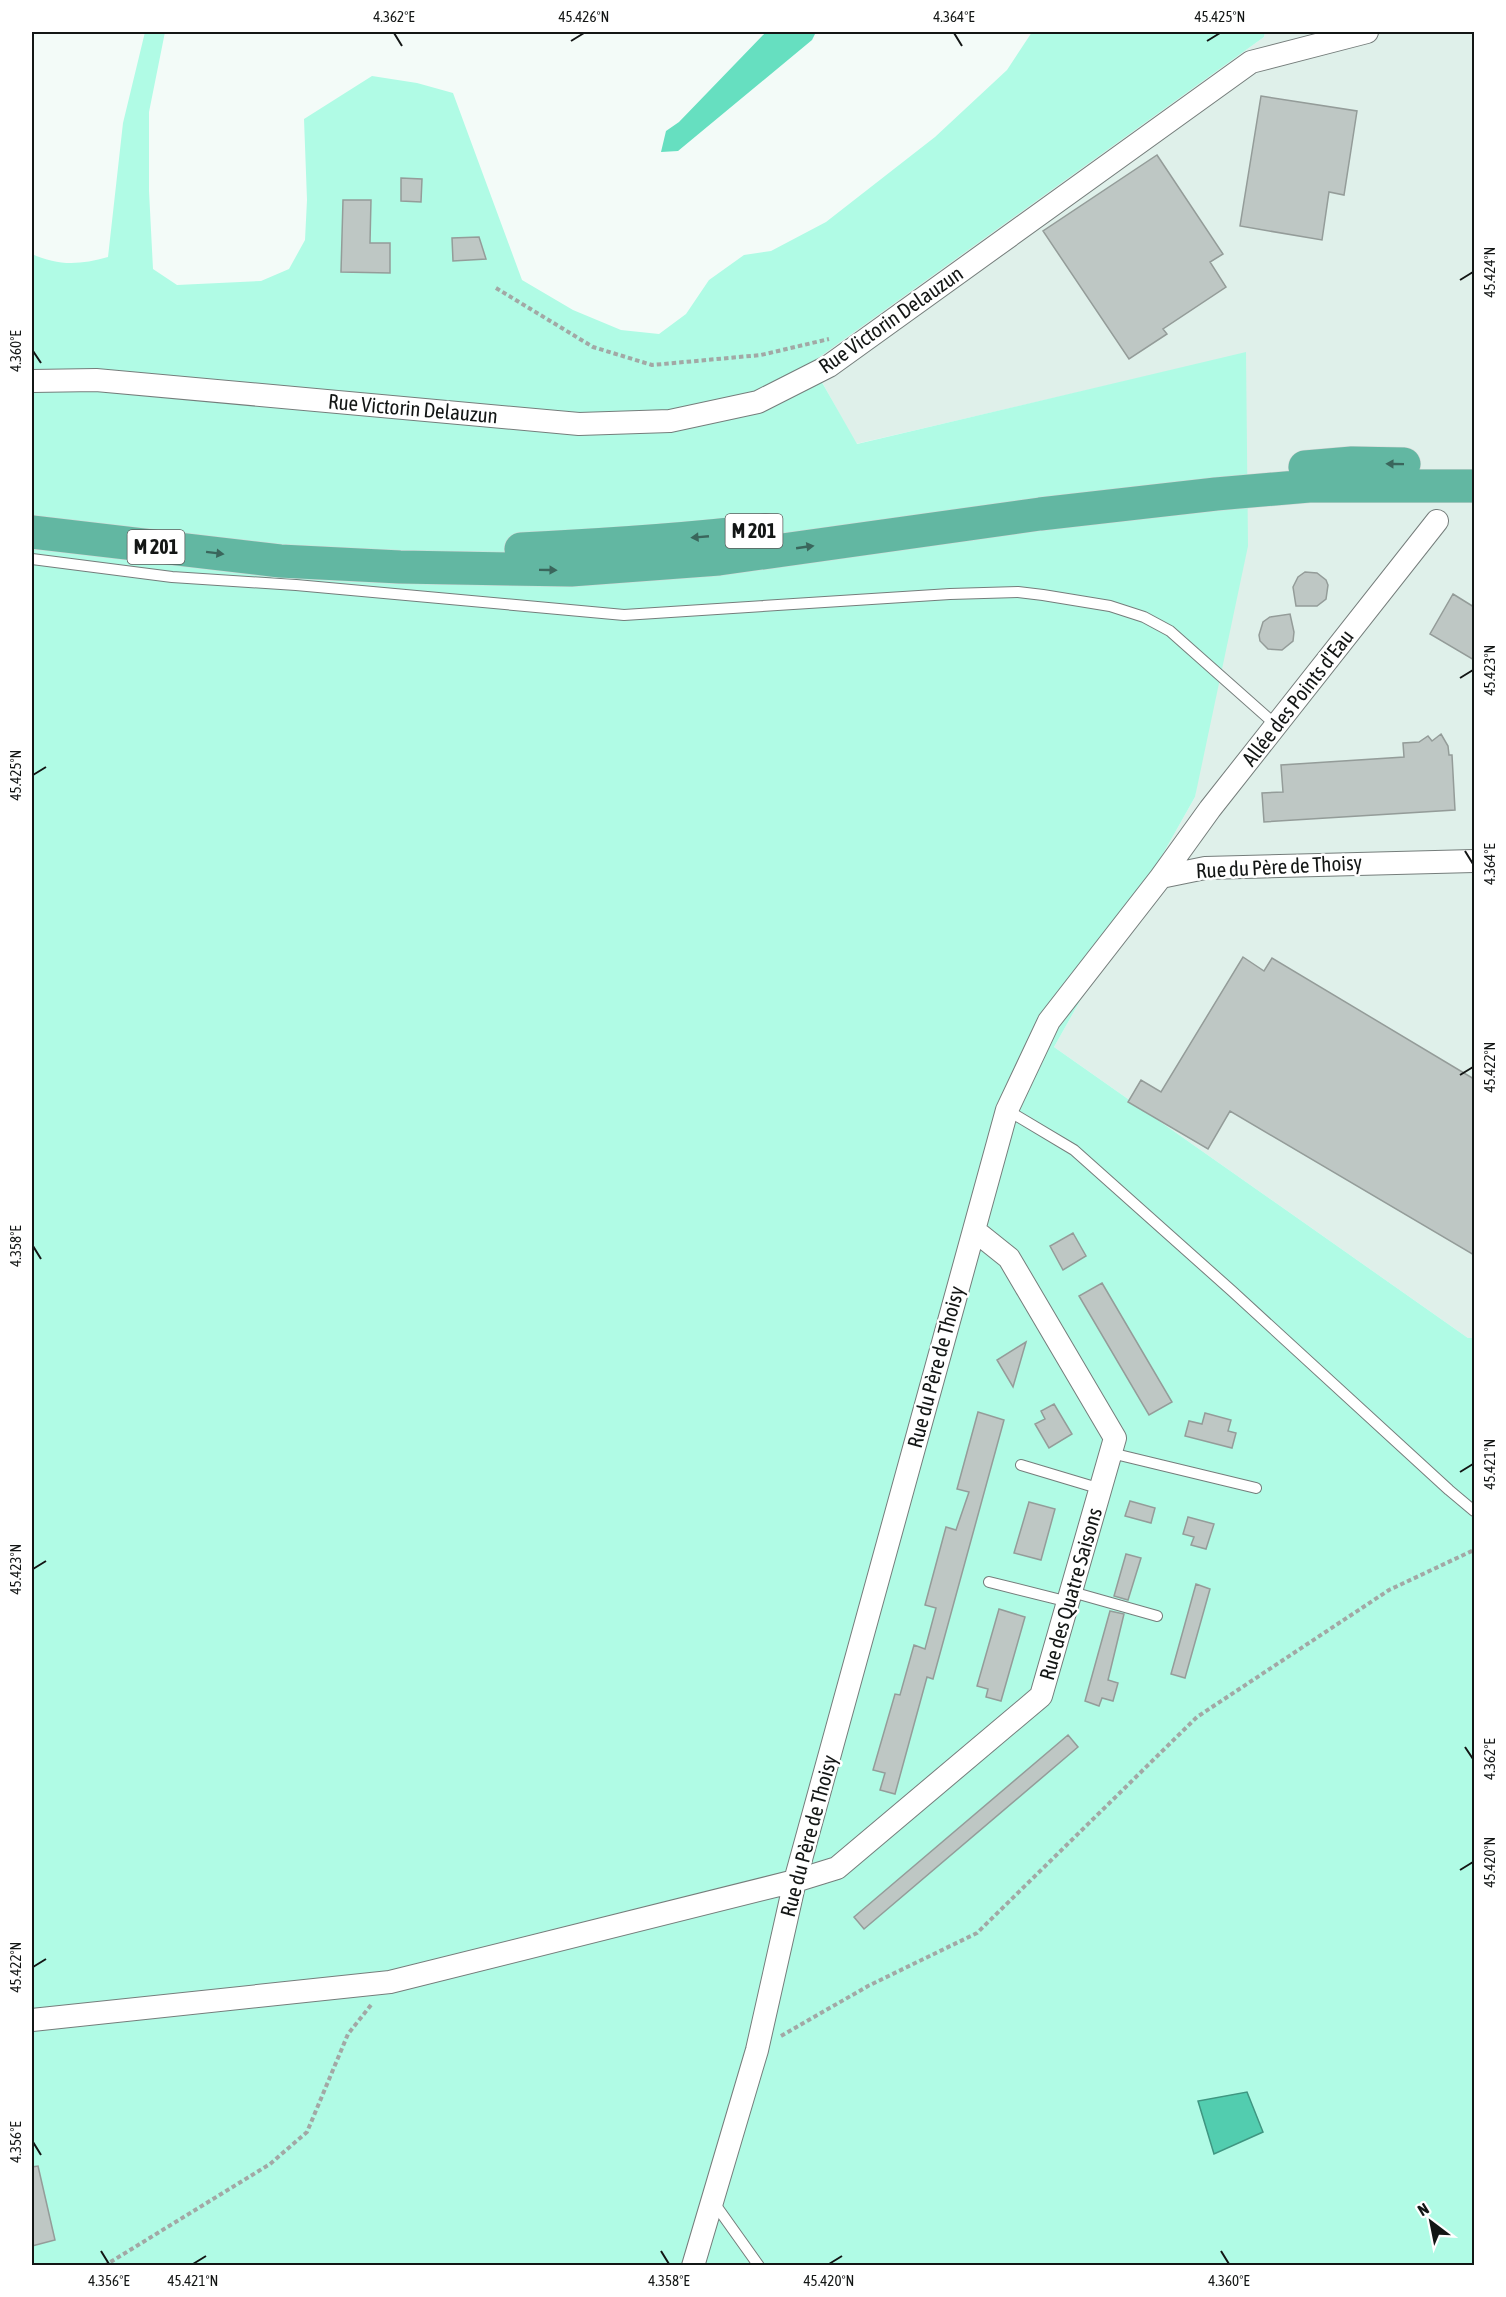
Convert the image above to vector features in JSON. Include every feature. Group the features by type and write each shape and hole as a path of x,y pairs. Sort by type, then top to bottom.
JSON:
{"highway":[{"name":"M 201","path":"32,512 279,539 419,549 495,550 595,546 722,535 1194,476 1352,463 1474,466"},
{"name":"M 201","path":"32,532 280,561 400,567 571,570 719,559 1040,514 1216,494 1310,486 1474,486"}],"street":[{"name":"Rue Victorin Delauzun","path":"32,381 96,380 579,424 670,421 758,402 829,366 1251,62 1367,32"},
{"name":"Allée des Points d'Eau","path":"1161,877 1210,809 1437,521"},
{"name":"Rue du Père de Thoisy","path":"693,2265 757,2050 795,1881 1007,1110 1049,1021 1161,877 1204,868 1474,861"},
{"name":"Rue des Quatre Saisons","path":"32,2020 390,1982 795,1881 837,1868 1041,1696 1112,1453 1115,1438 1008,1258 974,1230"}],"lane":[{"path":"32,559 172,577 296,585 624,615 950,594 1018,592 1044,595 1110,606 1144,617 1170,631 1276,725"},
{"path":"1007,1110 1074,1150 1474,1511"},
{"path":"1112,1453 1256,1488"},
{"path":"1021,1466 1101,1490"},
{"path":"989,1582 1157,1616"},
{"path":"712,2199 759,2265"}],"path":[{"path":"496,288 593,347 652,365 760,355 840,336"},
{"path":"757,2050 868,1986 977,1933 1197,1717 1389,1590 1474,1550"},
{"path":"104,2265 270,2164 308,2132 348,2034 390,1982"}],"shaded area":[{"path":"145,32 165,32 149,112 149,191 153,269 177,285 261,281 289,269 305,240 307,200 304,119 372,76 417,83 453,93 522,280 573,310 621,330 659,334 686,314 709,280 744,255 771,251 826,222 935,137 1007,70 1032,32 1265,32 1264,37 811,363 857,444 1246,352 1248,546 1195,797 1054,1047 1468,1338 1474,1338 1474,2265 32,2266 32,254 51,261 69,263 88,262 108,257 123,123"},
{"path":"766,32 816,32 812,40 678,151 661,152 666,131 679,122"},
{"path":"1265,32 1474,32 1474,1338 1468,1338 1054,1047 1195,797 1246,353 856,444 811,362 1264,37"},
{"path":"1247,2092 1263,2132 1214,2154 1198,2101"}],"building":[{"path":"1261,96 1357,111 1344,195 1329,192 1322,240 1240,226"},
{"path":"1157,155 1223,254 1210,262 1226,287 1163,329 1167,334 1129,359 1043,231"},
{"path":"401,178 422,179 421,202 401,201"},
{"path":"343,200 371,200 370,243 390,243 390,273 341,272"},
{"path":"479,237 486,259 453,261 452,238"},
{"path":"1305,572 1317,573 1326,580 1328,585 1326,599 1317,606 1296,606 1293,587 1298,577"},
{"path":"1453,594 1474,607 1474,660 1430,634"},
{"path":"1290,614 1294,632 1293,641 1282,650 1268,649 1260,641 1259,635 1263,622 1270,617"},
{"path":"1441,734 1448,746 1449,755 1452,755 1455,810 1264,822 1262,793 1283,792 1281,765 1404,757 1403,743 1419,742 1428,736 1432,741"},
{"path":"1243,957 1264,971 1272,958 1474,1079 1474,1255 1230,1111 1208,1149 1128,1102 1141,1080 1161,1092"},
{"path":"1073,1233 1086,1256 1063,1270 1050,1246"},
{"path":"1102,1283 1172,1402 1149,1415 1079,1296"},
{"path":"1026,1342 1013,1387 997,1360"},
{"path":"1054,1404 1072,1434 1049,1448 1035,1424 1045,1419 1041,1411"},
{"path":"978,1412 1004,1420 933,1679 927,1677 895,1794 880,1790 885,1773 873,1770 895,1694 900,1695 914,1645 925,1649 936,1608 925,1605 946,1527 956,1530 969,1492 957,1489"},
{"path":"1205,1413 1231,1420 1228,1431 1236,1433 1232,1448 1185,1436 1189,1421 1202,1424"},
{"path":"1130,1501 1155,1508 1151,1523 1125,1516"},
{"path":"1029,1502 1055,1509 1041,1560 1014,1553"},
{"path":"1188,1517 1214,1524 1206,1549 1191,1545 1194,1537 1183,1534"},
{"path":"1126,1554 1141,1558 1128,1600 1114,1596"},
{"path":"1196,1584 1210,1589 1185,1678 1171,1674"},
{"path":"999,1609 1025,1617 1001,1701 986,1697 988,1689 977,1686"},
{"path":"1110,1611 1124,1614 1108,1680 1118,1683 1113,1701 1102,1698 1099,1706 1085,1701"},
{"path":"1068,1735 1078,1747 864,1929 854,1917"},
{"path":"38,2166 55,2240 32,2246 32,2167"}]}
